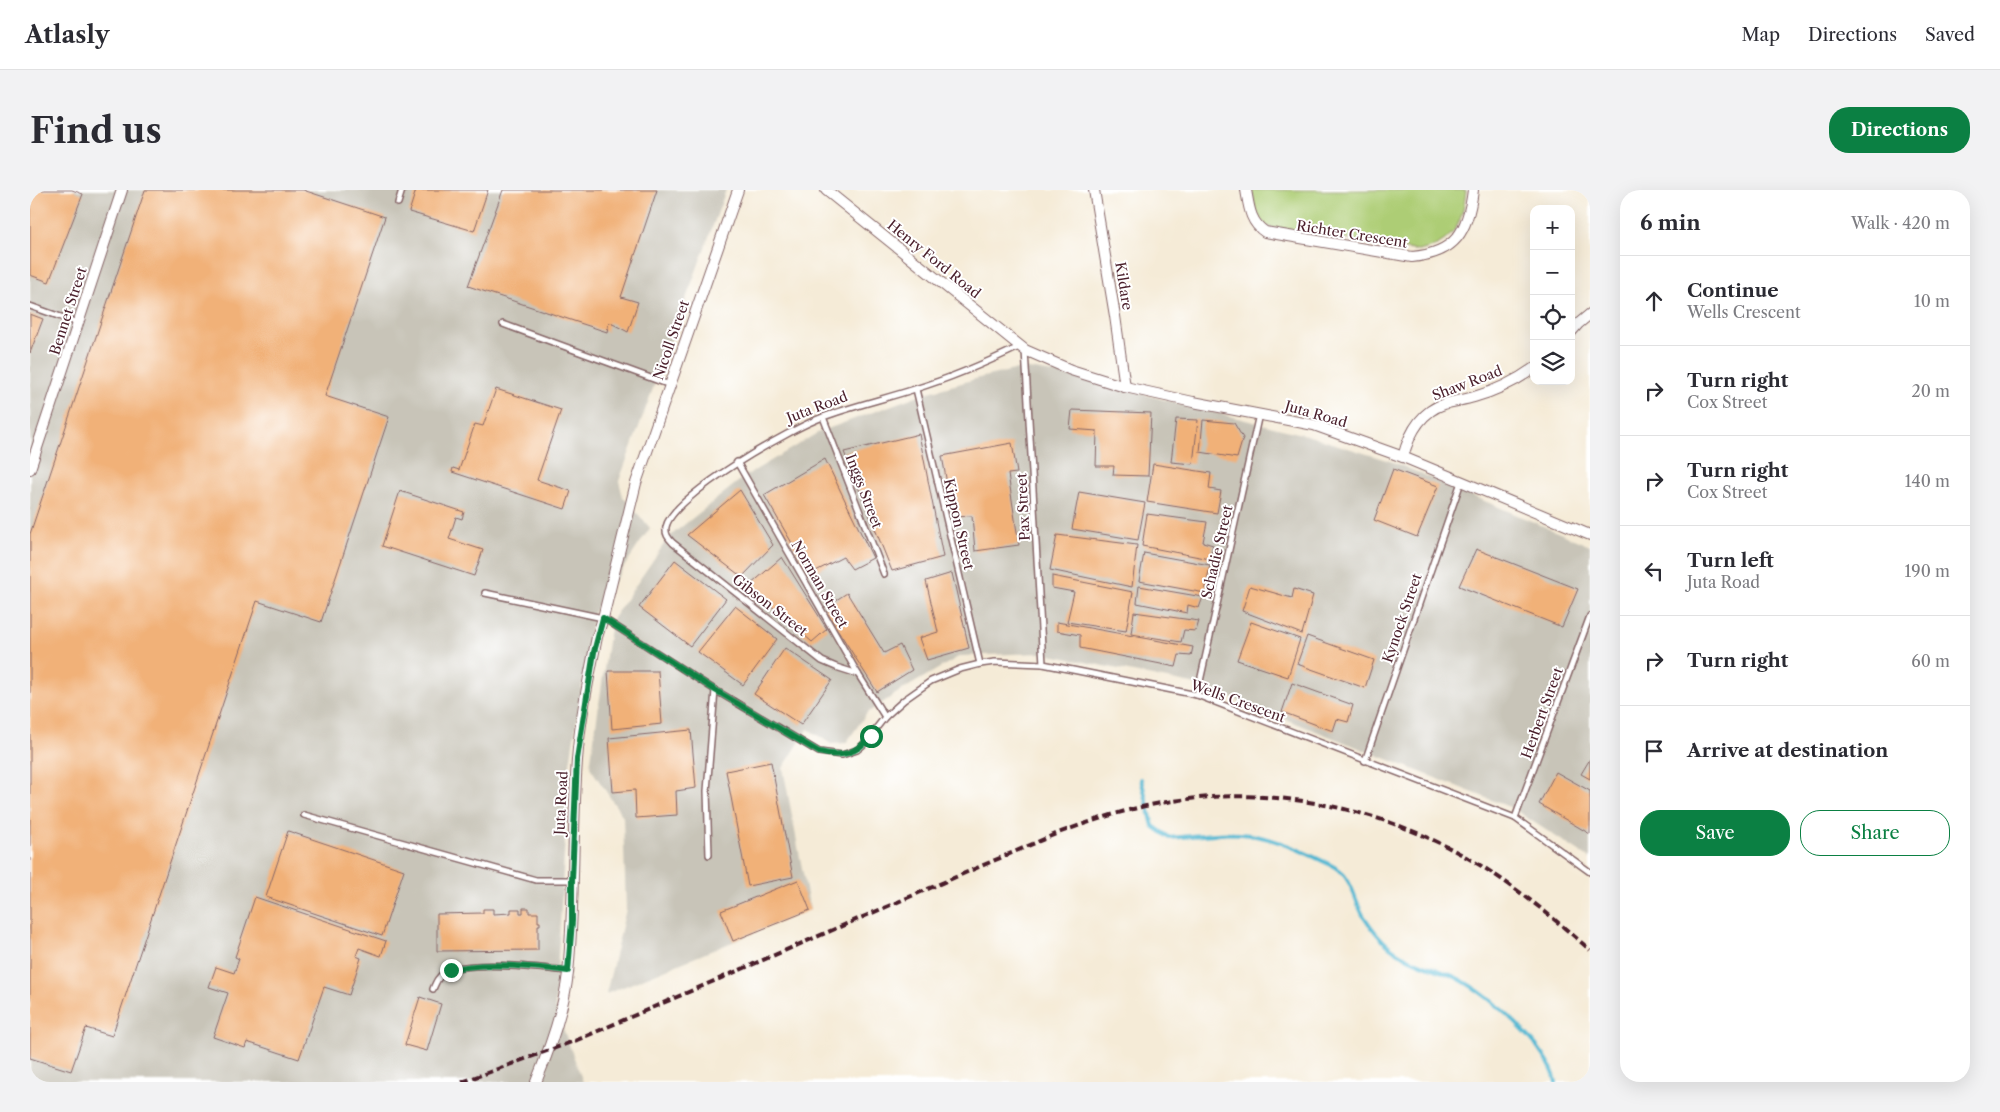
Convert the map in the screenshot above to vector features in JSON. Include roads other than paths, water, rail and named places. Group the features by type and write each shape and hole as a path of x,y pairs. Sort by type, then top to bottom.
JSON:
{"street":[{"name":"Bennet Street","path":"30,469 122,190"},
{"name":"Nicoll Street","path":"632,499 738,190"},
{"name":"Henry Ford Road","path":"826,190 1023,348"},
{"name":"Kildare","path":"1094,190 1116,316 1125,387"},
{"name":"Richter Crescent","path":"1246,190 1252,218 1257,226 1265,232 1412,257 1440,252 1456,239 1467,222 1473,190"},
{"path":"1575,327 1590,314"},
{"name":"Juta Road","path":"1023,348 1071,370 1125,387 1314,425 1403,457 1590,535"},
{"name":"Shaw Road","path":"1403,457 1407,440 1416,425 1432,411 1442,405 1488,392 1530,371"},
{"name":"Juta Road","path":"536,1082 549,1051 568,971 572,921 577,759 594,652 632,499"}],"lane":[{"path":"398,203 402,190"},
{"path":"30,306 78,323"},
{"path":"503,324 670,384"},
{"name":"Juta Road","path":"673,543 667,536 666,526 672,515 686,501 737,462 787,434 823,417 972,369 1023,348"},
{"name":"Pax Street","path":"1023,348 1044,664"},
{"name":"Kippon Street","path":"916,388 980,664"},
{"name":"Schadie Street","path":"1197,695 1259,414"},
{"name":"Inggs Street","path":"823,417 884,574"},
{"name":"Norman Street","path":"737,462 858,674 885,717"},
{"name":"Kynock Street","path":"1365,761 1461,482"},
{"name":"Gibson Street","path":"673,543 829,665 858,674"},
{"path":"485,592 603,618 715,690 707,791 709,855"},
{"name":"Herbert Street","path":"1515,818 1590,616"},
{"name":"Wells Crescent","path":"715,690 819,752 834,755 850,753 863,745 885,717 904,700 931,681 960,669 980,664 995,662 1044,664 1197,695 1515,818 1590,872"},
{"path":"304,815 536,880 572,880"},
{"path":"433,989 437,979 445,972 463,967 529,967 568,971"}],"waterway":[{"path":"1141,779 1153,826 1170,838 1210,834 1250,835 1292,847 1338,869 1348,880 1363,915 1372,928 1390,947 1406,957 1459,979 1501,1009 1542,1053 1551,1068 1556,1082"}],"railway":[{"path":"462,1082 577,1040 1058,833 1125,811 1167,802 1208,797 1249,796 1290,799 1331,806 1371,816 1410,830 1447,847 1483,867 1538,906 1590,950"}]}
